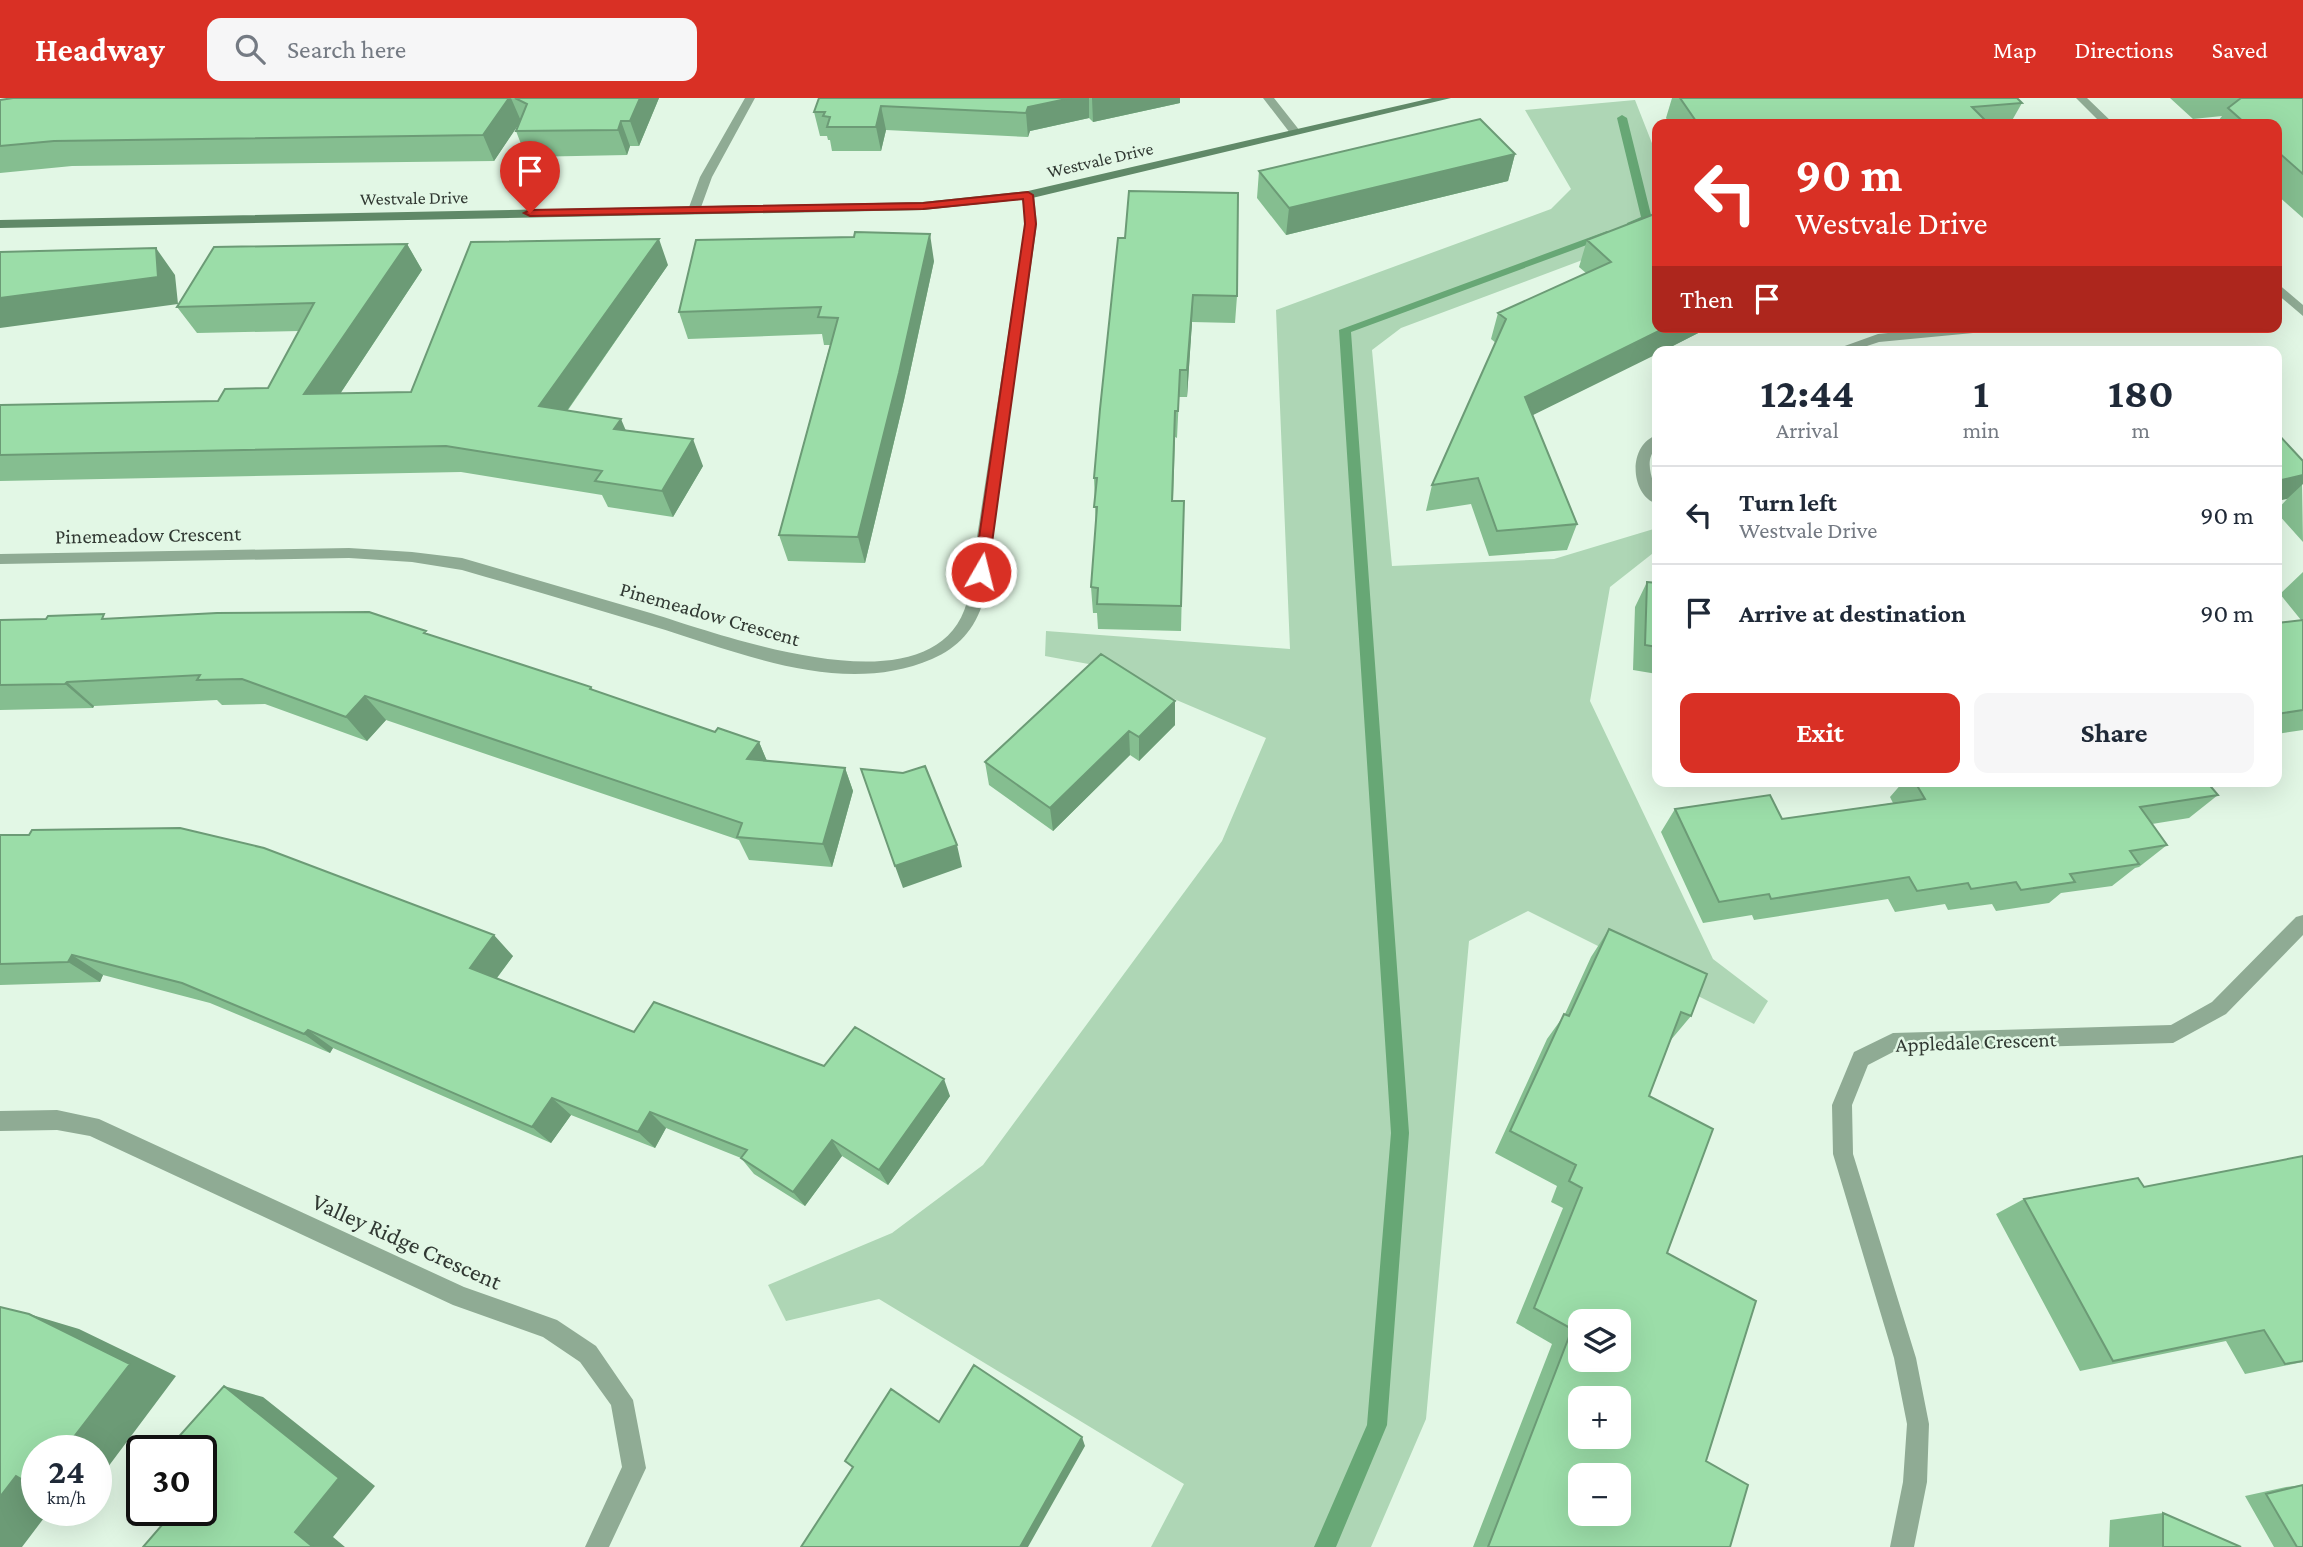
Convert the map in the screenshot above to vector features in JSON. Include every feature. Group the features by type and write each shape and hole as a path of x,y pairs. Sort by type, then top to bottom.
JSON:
{"street":[{"path":"694,210 706,177 750,98"},
{"path":"1268,98 1294,131"},
{"name":"Westvale Drive","path":"0,224 923,206 1028,195 1294,131 1446,98"},
{"path":"2081,98 2103,119"},
{"name":"Pinemeadow Crescent","path":"0,559 349,553 412,556 462,564 797,661 833,669 872,670 915,661 942,647 964,629 973,609 981,572 1031,224 1028,195"},
{"path":"2282,293 2303,312"},
{"path":"2282,303 2292,303"},
{"path":"1853,346 1878,338 1931,333"},
{"path":"1652,446 1643,456 1640,465 1646,486 1652,493"},
{"name":"Appledale Crescent","path":"1902,1547 1915,1482 1918,1424 1905,1358 1843,1154 1842,1105 1861,1059 1893,1042 2172,1034 2219,1008 2303,923"},
{"name":"Valley Ridge Crescent","path":"0,1121 57,1120 92,1126 461,1297 549,1328 588,1354 622,1400 634,1468 597,1547"}],"green space":[{"path":"1635,100 1652,143 1652,234 1401,328 1372,350 1392,566 1554,559 1652,530 1652,554 1610,587 1590,701 1713,959 1768,1001 1754,1024 1528,911 1469,941 1426,1419 1371,1547 1151,1547 1184,1484 879,1299 786,1321 768,1285 892,1233 983,1165 1222,841 1266,738 1094,665 1045,656 1046,631 1290,649 1276,310 1551,209 1571,189 1525,110"}],"building":[{"path":"509,98 483,135 54,141 0,146 0,100"},
{"path":"515,98 640,98 630,121 621,121 618,130 516,131 527,104"},
{"path":"819,98 1071,98 1028,107 1026,113 881,106 876,127 827,127 830,117 823,116 825,112 814,112"},
{"path":"1680,98 2017,98 2022,103 1972,107 1984,119 1695,119"},
{"path":"2241,98 2303,98 2303,174 2282,155 2282,119 2240,119 2228,108"},
{"path":"1480,119 1515,154 1289,208 1259,171"},
{"path":"1129,191 1238,193 1237,296 1193,295 1187,370 1180,370 1178,411 1175,411 1172,501 1184,501 1181,606 1097,604 1098,588 1091,587 1097,507 1094,507 1097,478 1094,478 1100,409 1118,238 1125,238"},
{"path":"1652,215 1652,333 1655,333 1525,397 1577,524 1497,531 1478,478 1432,485 1506,319 1498,313 1611,262 1587,240"},
{"path":"855,232 930,234 858,537 779,535 838,318 818,317 821,307 679,312 696,240 854,237"},
{"path":"659,239 539,406 621,419 614,429 693,439 662,491 595,481 602,471 446,446 0,455 0,405 218,401 225,389 268,388 314,303 177,307 214,247 407,244 304,394 411,392 471,242"},
{"path":"156,248 158,277 0,298 0,252"},
{"path":"2282,438 2303,461 2303,475 2282,480"},
{"path":"1647,582 1652,582 1652,646 1645,645"},
{"path":"369,612 715,732 718,728 759,742 747,759 845,768 823,844 737,837 742,823 365,696 346,717 242,679 197,680 200,675 65,684 0,685 0,620 104,614 102,619 217,613"},
{"path":"2303,620 2303,710 2282,713 2282,622"},
{"path":"1101,654 1175,701 1139,737 1129,731 1050,808 985,762"},
{"path":"925,766 957,845 895,866 861,769 903,773"},
{"path":"1918,787 2211,787 2218,795 2140,807 2167,845 2130,851 2139,864 2070,874 2075,882 2021,890 2016,882 1971,889 1968,883 1917,891 1909,877 1771,899 1769,894 1719,902 1675,809 1770,795 1782,819 1925,799"},
{"path":"180,828 264,848 494,935 470,968 634,1032 654,1002 824,1066 855,1027 944,1079 879,1170 832,1140 793,1192 741,1158 747,1150 650,1112 638,1132 552,1098 532,1127 308,1030 304,1034 182,983 72,955 68,962 0,964 0,835 29,835 32,830"},
{"path":"1609,929 1707,974 1691,1016 1681,1012 1649,1096 1713,1129 1667,1253 1756,1301 1706,1461 1748,1485 1730,1547 1488,1547 1568,1339 1568,1372 1631,1372 1631,1309 1568,1309 1568,1327 1534,1308 1582,1188 1569,1181 1576,1165 1510,1131 1564,1014 1569,1016"},
{"path":"2303,1156 2303,1361 2285,1364 2264,1330 2113,1361 2024,1199 2138,1178 2144,1187"},
{"path":"0,1307 29,1314 130,1364 75,1435 21,1435 21,1479 16,1476 0,1497"},
{"path":"974,1365 1082,1437 1020,1547 801,1547 853,1467 845,1461 891,1389 939,1422"},
{"path":"224,1386 339,1478 295,1532 313,1547 143,1547 161,1526 217,1526 217,1435 180,1435"},
{"path":"2303,1485 2303,1547 2297,1547 2266,1494"},
{"path":"2163,1513 2241,1547 2163,1547"}],"waterway":[{"path":"1622,118 1647,219 1631,225"},
{"path":"1325,1547 1377,1425 1400,1133 1345,330 1607,234"}],"route":[{"path":"530,213 923,206 1028,195 1031,224 981,572"}]}
